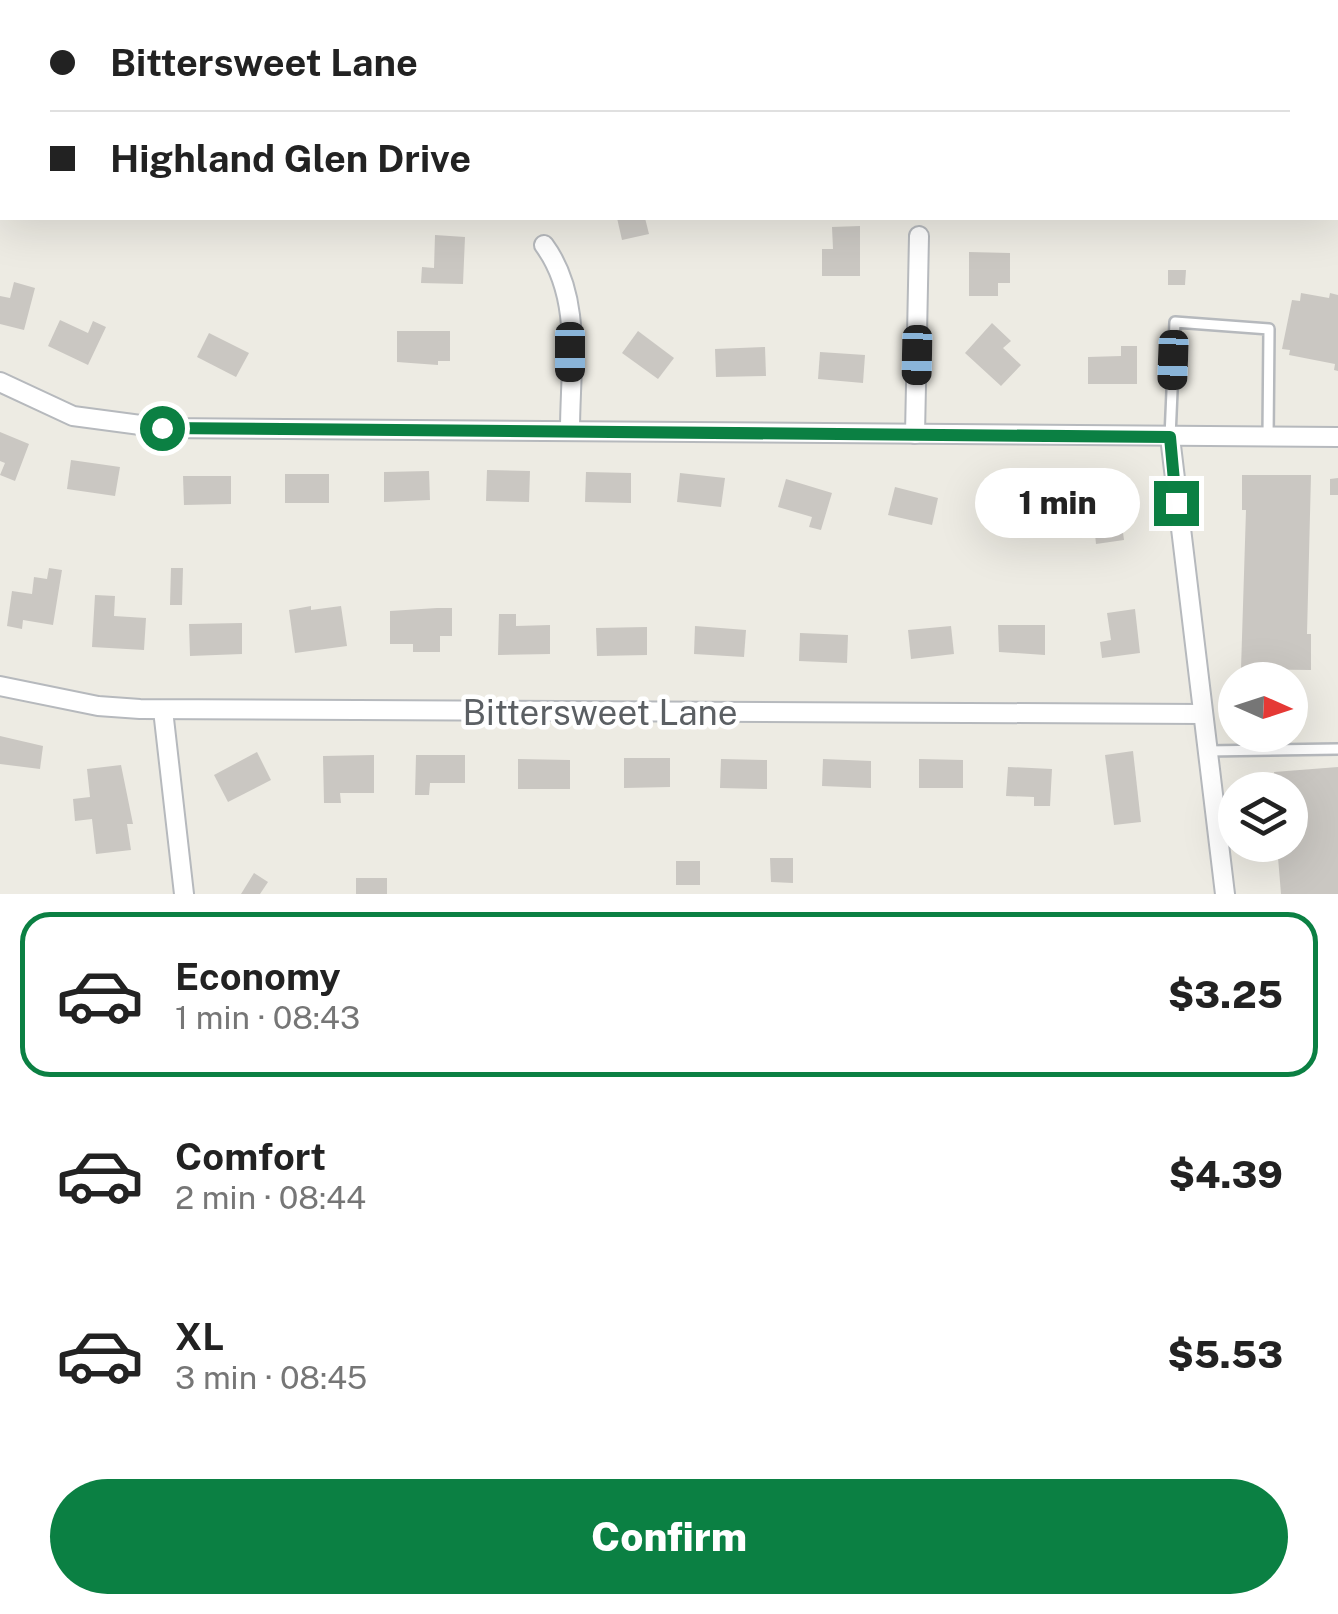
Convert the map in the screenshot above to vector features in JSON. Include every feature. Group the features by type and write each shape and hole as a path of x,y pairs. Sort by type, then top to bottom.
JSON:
{"street":[{"path":"916,434 918,236"},
{"path":"544,245 561,270 569,298 570,430"},
{"path":"0,382 73,416 124,426 1338,437"},
{"path":"1170,437 1225,894"},
{"name":"Bittersweet Lane","path":"0,686 98,706 163,710 1202,714"},
{"path":"163,710 184,894"}],"lane":[{"path":"1170,437 1175,322 1269,329 1268,437"},
{"path":"1207,751 1338,749"}],"building":[{"path":"617,220 646,220 649,234 622,240"},
{"path":"860,226 860,276 822,276 822,249 833,249 832,227"},
{"path":"435,235 465,237 463,284 421,283 422,267 434,268"},
{"path":"969,252 1010,253 1010,283 998,283 998,296 969,296"},
{"path":"1168,270 1186,270 1185,285 1168,285"},
{"path":"14,282 35,288 24,330 0,324 0,296 10,298"},
{"path":"1301,293 1329,298 1330,293 1338,295 1338,371 1334,370 1335,364 1289,355 1290,350 1282,349 1292,300 1300,301"},
{"path":"60,320 88,333 93,321 106,327 88,365 48,346"},
{"path":"992,323 1011,341 1003,348 1021,365 1001,386 965,353"},
{"path":"397,331 450,331 450,361 438,361 438,365 397,362"},
{"path":"638,331 674,358 658,379 622,353"},
{"path":"209,333 249,353 236,377 197,357"},
{"path":"1121,346 1137,346 1137,384 1088,384 1088,357 1121,356"},
{"path":"765,347 766,376 716,377 715,349"},
{"path":"820,352 865,355 863,383 818,379"},
{"path":"0,432 29,444 15,481 0,475 5,463 0,461"},
{"path":"71,460 120,467 115,496 67,489"},
{"path":"487,470 530,471 529,502 486,501"},
{"path":"429,471 430,500 384,502 384,472"},
{"path":"586,472 631,473 631,503 585,502"},
{"path":"680,473 725,478 721,507 677,502"},
{"path":"285,474 329,474 329,503 285,503"},
{"path":"1242,475 1311,475 1307,634 1311,634 1311,670 1308,662 1241,662 1246,510 1242,510"},
{"path":"183,476 231,476 231,504 184,505"},
{"path":"1338,478 1338,495 1330,495 1330,479"},
{"path":"786,479 832,493 821,530 809,527 812,517 778,507"},
{"path":"895,487 938,498 932,525 888,515"},
{"path":"1024,489 1030,528 1013,530 1011,519 983,522 979,495"},
{"path":"1118,495 1124,540 1096,544 1095,534 1081,536 1079,519 1093,518 1090,499"},
{"path":"49,568 62,570 53,625 23,620 22,629 7,626 12,591 32,594 34,577 47,579"},
{"path":"171,568 183,568 182,605 170,605"},
{"path":"95,595 115,596 114,616 146,618 144,650 92,647"},
{"path":"311,606 311,610 341,606 347,646 295,653 289,610"},
{"path":"452,608 452,636 440,636 440,652 413,652 413,644 390,644 390,611"},
{"path":"1135,609 1140,653 1102,658 1100,642 1111,640 1107,613"},
{"path":"499,614 516,614 516,626 550,625 550,654 498,655"},
{"path":"242,623 242,654 190,656 189,624"},
{"path":"998,625 1045,625 1045,655 999,652"},
{"path":"695,626 746,630 744,657 694,654"},
{"path":"951,626 954,654 911,659 908,630"},
{"path":"647,627 647,655 597,656 596,628"},
{"path":"800,633 848,635 847,663 799,661"},
{"path":"0,736 43,746 40,769 0,764"},
{"path":"1133,751 1141,822 1114,825 1105,755"},
{"path":"257,752 271,780 228,802 214,775"},
{"path":"374,755 374,793 340,793 341,803 324,803 323,756"},
{"path":"416,755 465,755 465,783 430,783 429,795 415,795"},
{"path":"624,758 670,758 670,787 624,788"},
{"path":"518,759 570,760 570,789 518,789"},
{"path":"721,759 767,760 767,789 720,788"},
{"path":"823,759 871,761 871,788 822,786"},
{"path":"919,759 963,760 963,788 919,788"},
{"path":"121,765 133,824 127,824 131,850 96,854 92,819 75,821 73,799 90,797 87,769"},
{"path":"1008,767 1052,769 1050,806 1034,806 1034,797 1006,796"},
{"path":"1338,767 1338,894 1281,894 1278,862 1308,862 1308,772 1274,772"},
{"path":"770,858 793,858 793,883 771,882"},
{"path":"676,861 700,861 700,885 676,885"},
{"path":"254,873 268,882 260,894 241,894"},
{"path":"356,878 387,878 387,894 356,894"}],"route":[{"path":"162,428 1170,437 1176,503"}]}
